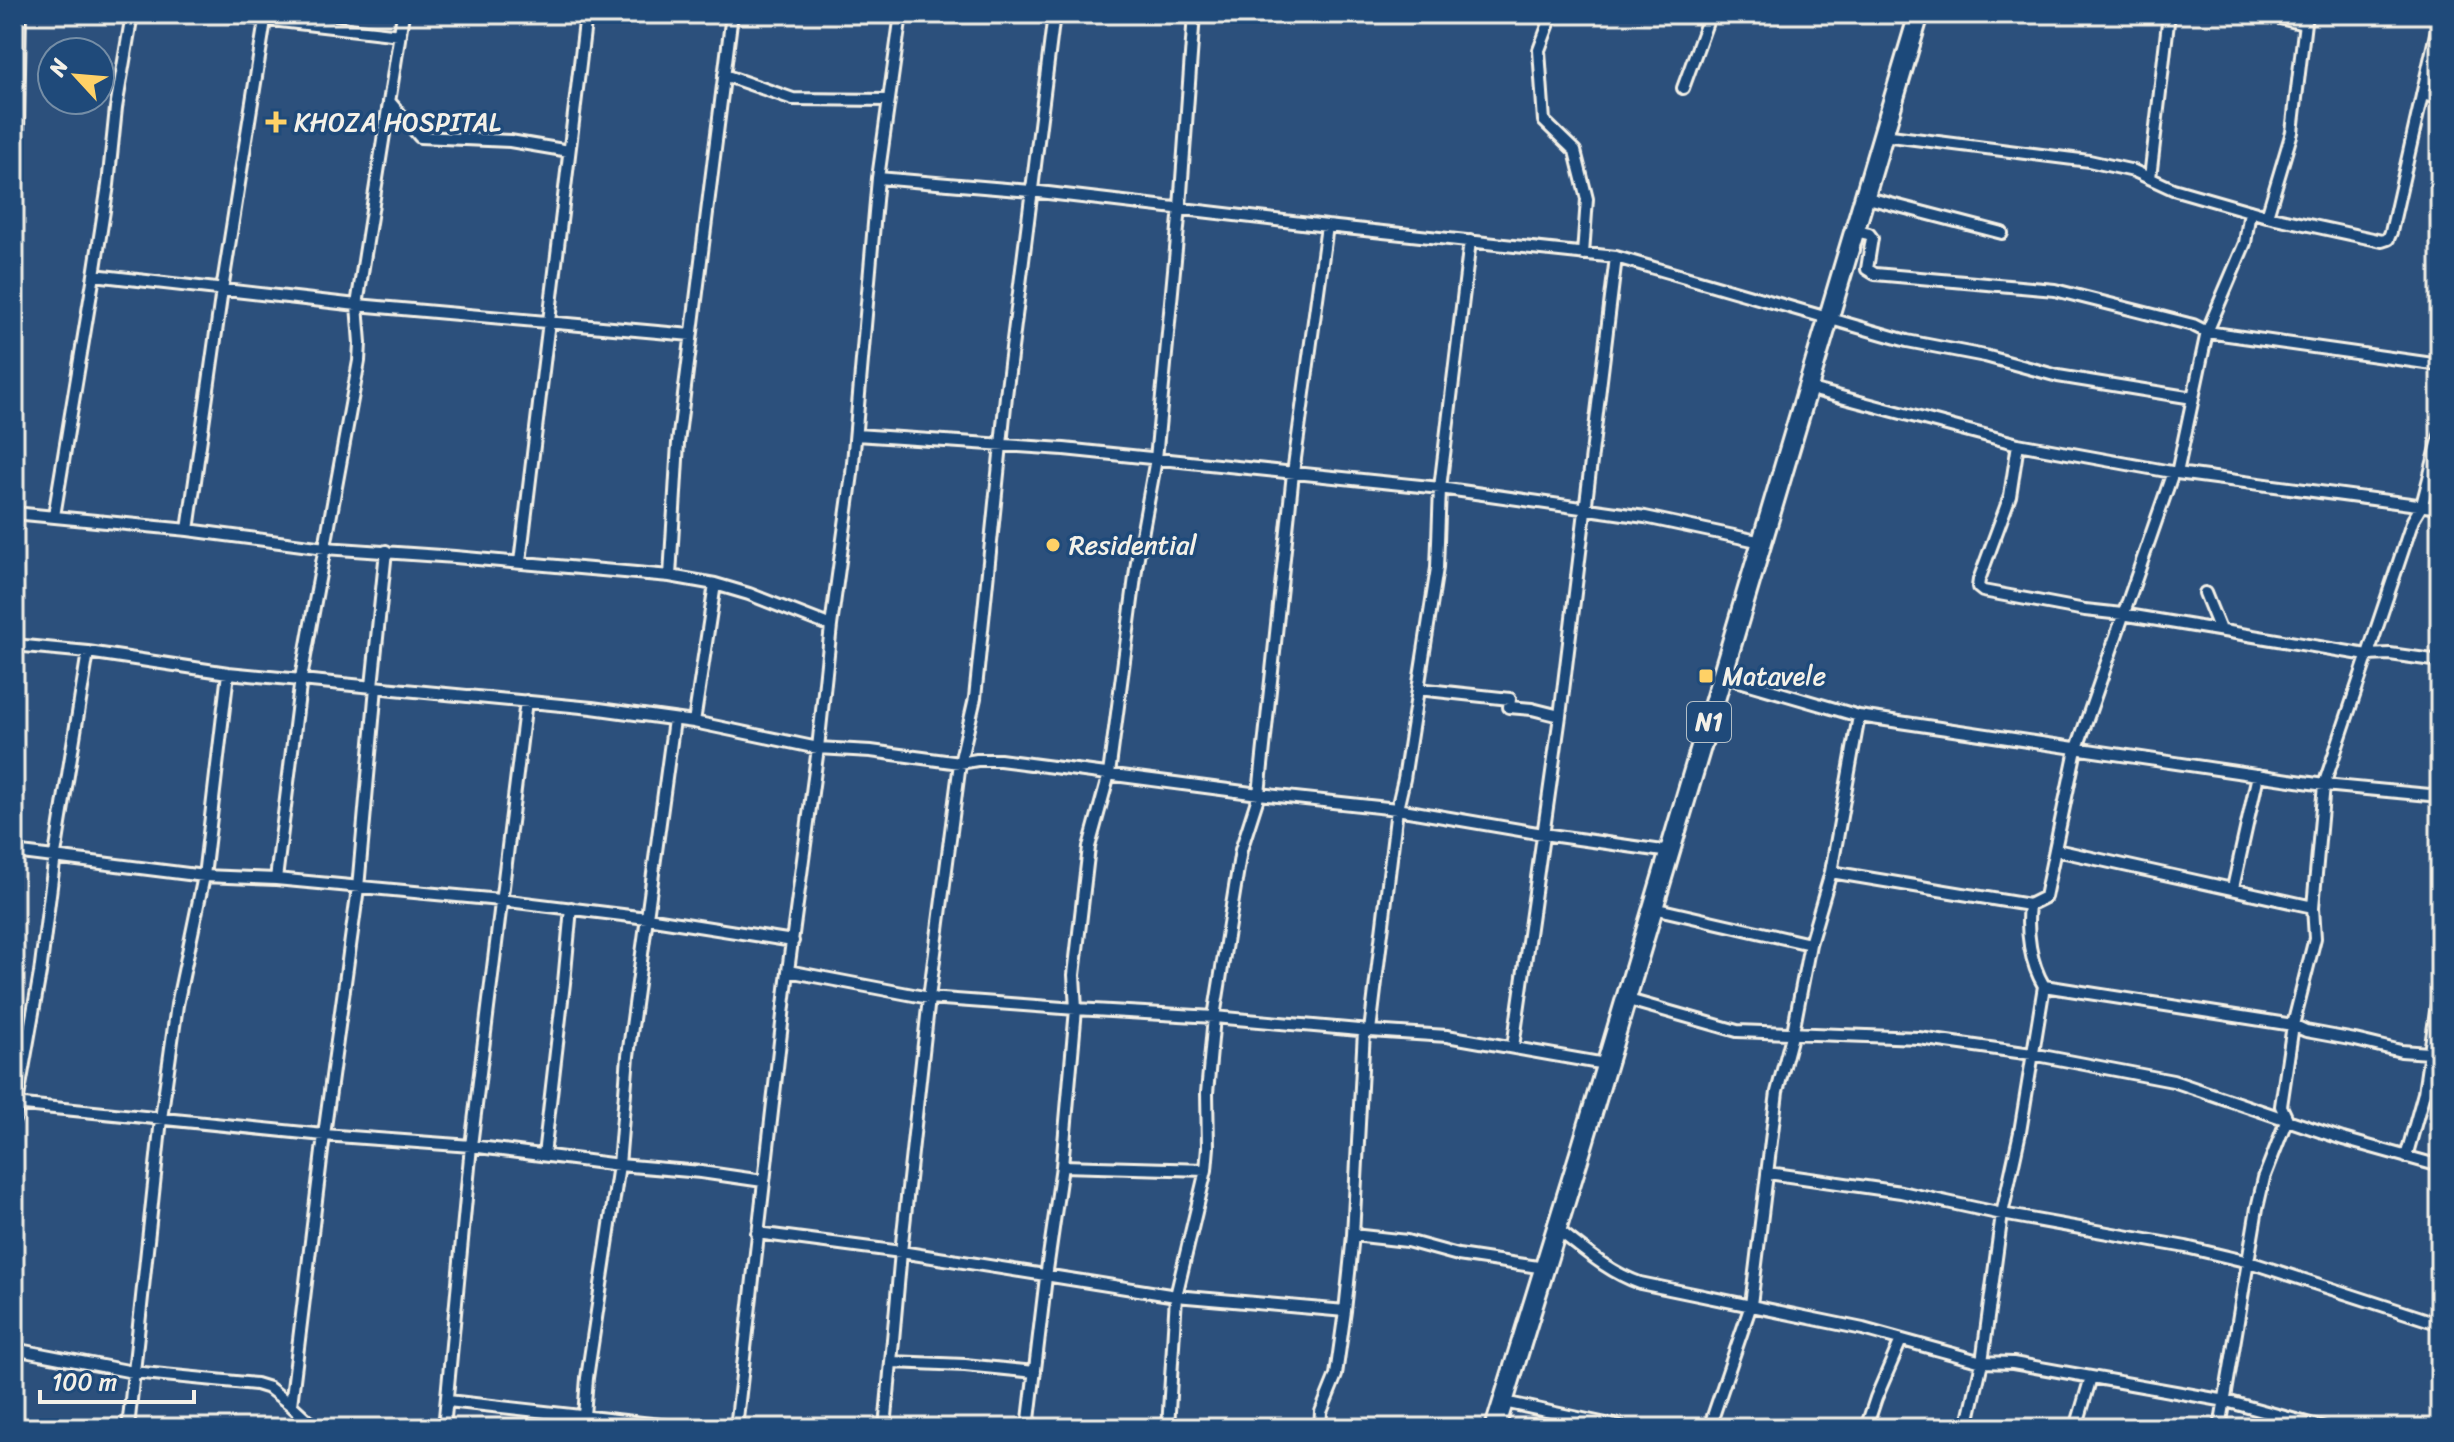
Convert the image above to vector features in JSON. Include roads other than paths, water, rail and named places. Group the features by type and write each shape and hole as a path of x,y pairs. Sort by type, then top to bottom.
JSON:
{"highway":[{"name":"N1","path":"1495,1428 1919,14"}],"street":[{"path":"14,228 20,14"},
{"path":"54,516 108,185 116,108 132,14"},
{"path":"220,14 400,35"},
{"path":"276,879 301,678 359,361 357,305 403,14"},
{"path":"520,562 586,14"},
{"path":"670,576 678,443 732,14"},
{"path":"736,1428 788,971 856,435 878,178 901,14"},
{"path":"885,1428 929,998 960,763 975,698 1001,445 1054,14"},
{"path":"1028,1428 1062,1166 1076,1009 1074,967 1089,847 1109,774 1137,562 1156,459 1180,207 1194,14"},
{"path":"1534,14 1551,18 1539,50 1544,121 1575,151 1587,199 1583,254"},
{"path":"1683,88 1710,14"},
{"path":"2150,178 2169,14"},
{"path":"2264,14 2305,19 2292,132 2267,216"},
{"path":"1883,135 2089,161 2134,171 2182,192 2267,216 2382,241 2388,239 2440,16"},
{"path":"188,530 265,17"},
{"path":"724,75 793,99 889,100"},
{"path":"2422,94 2440,98"},
{"path":"873,100 887,112"},
{"path":"389,101 420,137 510,141 569,151"},
{"path":"878,178 1031,191 1616,257 1907,341 1976,354 2058,376 2193,398"},
{"path":"1864,197 2002,233"},
{"path":"1831,872 2029,905 2045,897 2077,748 2122,614 2175,473 2207,332 2245,243 2250,211"},
{"path":"1168,1428 1176,1296 1206,1170 1207,1082 1214,1017 1241,850 1259,794 1293,473 1327,226"},
{"path":"1855,231 1869,234 1872,238 1867,269 1875,274 2055,290 2193,325 2207,332 2440,365"},
{"path":"1320,1428 1321,1412 1336,1375 1345,1311 1367,1031 1397,809 1437,568 1440,488 1470,241"},
{"path":"1513,1047 1560,716 1616,257"},
{"path":"94,275 357,305 691,335"},
{"path":"1807,388 2018,444 2175,473 2440,508"},
{"path":"856,435 1064,449 1440,488 1645,517 1762,542"},
{"path":"2220,1428 2262,1187 2287,1119 2281,1106 2293,1025 2315,938 2313,907 2324,785 2413,520 2422,505 2440,436"},
{"path":"2018,444 2010,496 1978,587 1983,591 2367,655 2390,654 2440,661"},
{"path":"14,513 188,530 325,548 670,576 749,594 831,626"},
{"path":"291,1405 358,888 386,551"},
{"path":"694,722 715,584"},
{"path":"2205,593 2220,630"},
{"path":"14,645 88,652 228,673 526,701 694,722 818,748 871,751 960,763 1000,760 1397,809 1670,852"},
{"path":"14,1120 40,973 55,855 88,652"},
{"path":"128,1428 161,1119 177,1005 204,876 228,673"},
{"path":"1722,676 1859,716 2324,785 2440,796"},
{"path":"1418,689 1510,699 1509,707 1560,716"},
{"path":"444,1428 471,1146 526,701"},
{"path":"1709,1428 1751,1305 1774,1110 1810,944 1831,872 1859,716"},
{"path":"584,1422 587,1378 619,1165 628,1056 674,720"},
{"path":"2233,888 2258,775"},
{"path":"2056,850 2313,907"},
{"path":"14,852 204,876 276,879 571,908 793,941"},
{"path":"1967,1428 1982,1362 2002,1214 2020,1132 2044,986 2037,976 2029,939 2029,905"},
{"path":"544,1155 571,908"},
{"path":"1653,908 1810,944"},
{"path":"788,971 929,998 1447,1036 1605,1064"},
{"path":"2406,1157 2424,1093 2440,984"},
{"path":"2044,986 2293,1025 2306,1031 2440,1056"},
{"path":"1625,999 1737,1031 1919,1038 2032,1054 2173,1081 2353,1142 2440,1166"},
{"path":"15,1104 324,1135 471,1146 763,1181"},
{"path":"1062,1166 1206,1170"},
{"path":"1768,1173 1901,1192 2249,1262 2440,1324"},
{"path":"1557,1229 1596,1260 1627,1279 1640,1283 1751,1305 1982,1362 2013,1363 2226,1401 2325,1428"},
{"path":"757,1233 901,1252 1176,1296 1345,1311"},
{"path":"1353,1235 1407,1241 1458,1255 1545,1268"},
{"path":"1866,1428 1901,1340"},
{"path":"14,1349 133,1372 256,1384 269,1388 316,1428"},
{"path":"892,1362 974,1365 1035,1372"},
{"path":"2076,1428 2091,1377"},
{"path":"448,1401 584,1422 687,1428"},
{"path":"1504,1402 1625,1428"}],"place":[{"name":"KHOZA HOSPITAL","path":"276,122"},
{"name":"Residential","path":"1053,545"},
{"name":"Matavele","path":"1706,676"}]}
